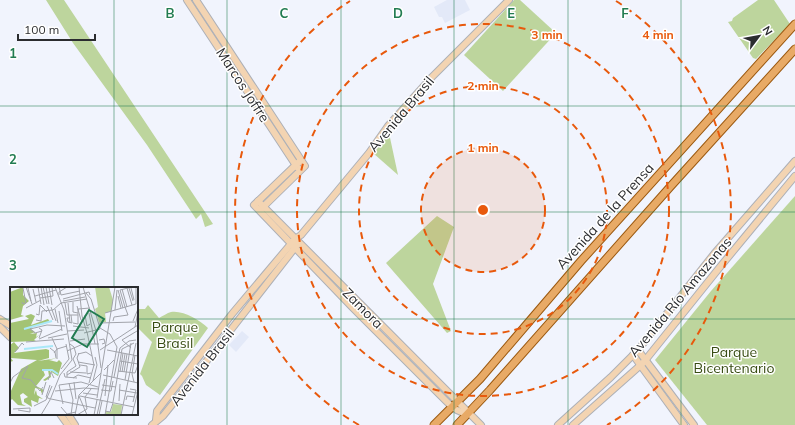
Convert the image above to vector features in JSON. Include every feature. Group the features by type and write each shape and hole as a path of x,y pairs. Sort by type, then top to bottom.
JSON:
{"main road":[{"name":"Avenida de la Prensa","path":"434,425 480,379 581,261 795,24"},
{"name":"Avenida de la Prensa","path":"457,425 466,413 616,249 672,183 795,49"}],"street":[{"name":"Marcos Joffre","path":"187,0 300,171 305,166 196,0"},
{"name":"Avenida Brasil","path":"154,423 163,416 191,381 301,235 368,153 388,126 432,77 509,0"},
{"path":"296,165 301,160"},
{"name":"Avenida Río Amazonas","path":"558,425 633,356 711,258 795,160"},
{"name":"Zamora","path":"296,165 256,203 455,405 481,425"},
{"path":"262,209 300,171"},
{"name":"Avenida Río Amazonas","path":"573,425 646,360 795,176"},
{"name":"Avenida Brasil","path":"154,423 157,411 232,314 295,244"},
{"path":"0,319 10,325"},
{"path":"0,328 10,337"},
{"path":"638,350 694,425"},
{"path":"633,356 684,425"},
{"path":"61,415 68,425"},
{"path":"69,415 75,425"}],"shaded area":[{"path":"447,0 465,0 470,10 445,23 442,17 439,17 434,7"},
{"path":"242,331 249,337 236,352 229,345"}],"green space":[{"path":"46,0 64,0 213,224 205,227 201,214 196,219 147,145 73,43"},
{"path":"514,0 520,0 556,33 503,91 464,55"},
{"path":"758,0 774,0 790,24 756,59 753,58 728,22 732,21 733,18"},
{"path":"389,133 398,175 373,153"},
{"name":"Parque Bicentenario","path":"795,196 795,425 707,425 655,360 711,291"},
{"path":"437,216 454,227 433,284 451,331 447,333 386,263"},
{"name":"Parque Brasil","path":"148,305 159,318 171,312 186,314 201,322 208,328 160,395 146,385 140,374 152,342 138,328 138,309 145,309"}]}
